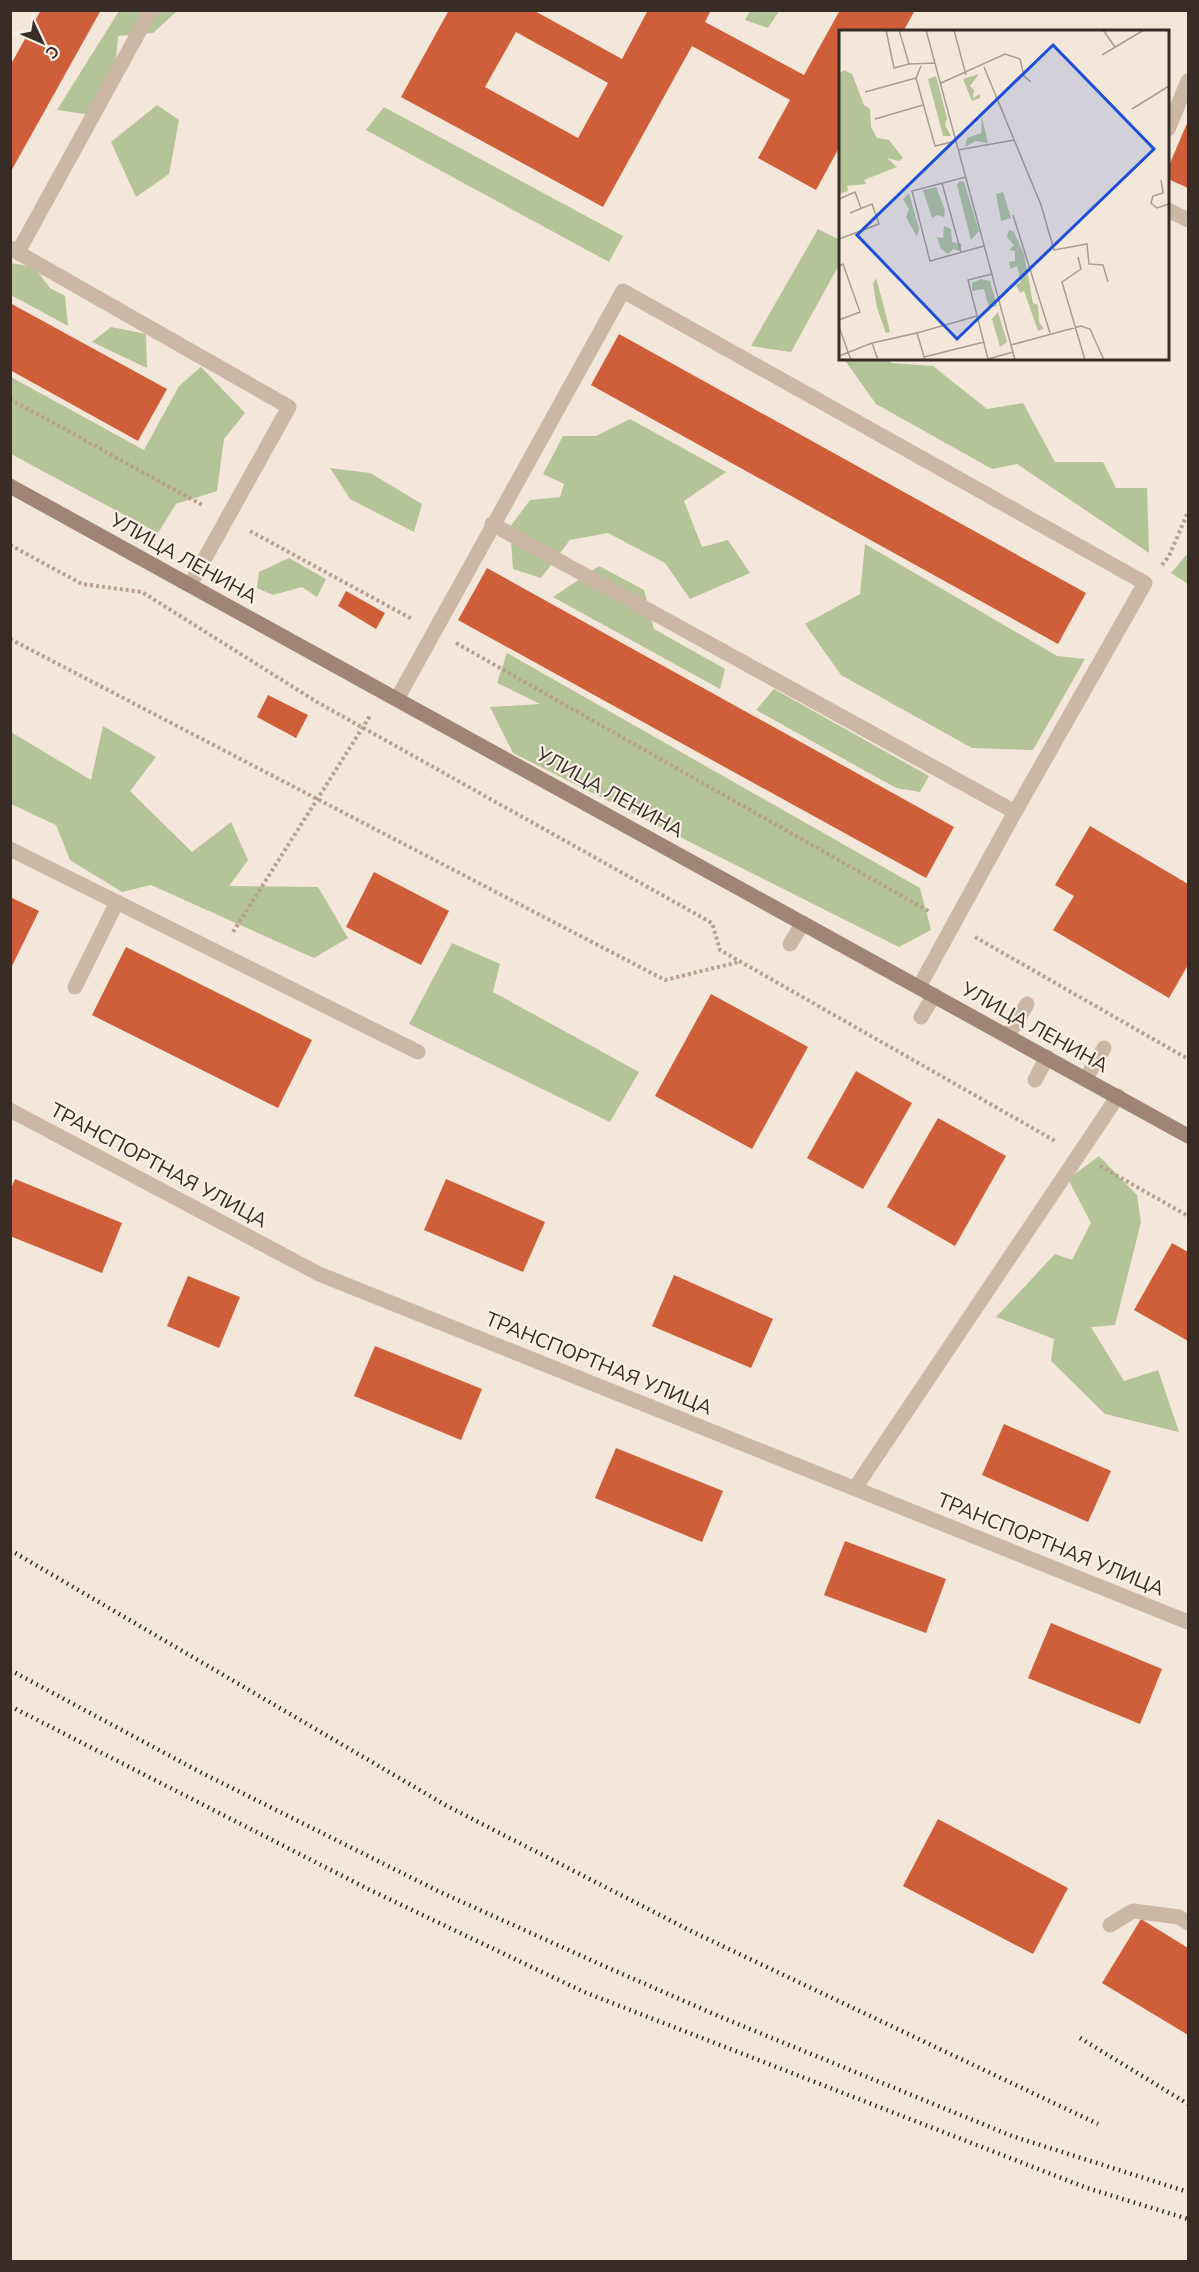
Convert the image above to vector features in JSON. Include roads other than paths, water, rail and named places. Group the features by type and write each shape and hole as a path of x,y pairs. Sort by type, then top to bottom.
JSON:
{"main road":[{"name":"УЛИЦА ЛЕНИНА","path":"10,486 1188,1135"}],"street":[{"path":"151,10 14,250 289,407 190,585"},
{"path":"1169,124 1188,81"},
{"path":"1169,211 1188,220"},
{"path":"390,695 434,631 623,291 1145,583 919,987"},
{"path":"492,524 1015,812"},
{"path":"10,849 417,1052"},
{"path":"75,987 117,902"},
{"path":"790,944 803,923"},
{"path":"921,1017 934,995"},
{"path":"1008,1036 1028,1004"},
{"path":"1086,1078 1104,1048"},
{"path":"1035,1080 1047,1057"},
{"path":"855,1488 1118,1096"},
{"name":"ТРАНСПОРТНАЯ УЛИЦА","path":"10,1110 319,1274 1188,1622"},
{"path":"1110,1926 1133,1911 1179,1917 1188,1923"}],"railway":[{"path":"10,1550 447,1806 695,1933 1098,2124"},
{"path":"10,1670 200,1772 440,1892 604,1966 723,2018 1012,2136 1188,2192"},
{"path":"10,1706 368,1889 584,1992 1087,2188 1188,2219"},
{"path":"1080,2038 1188,2104"}]}
